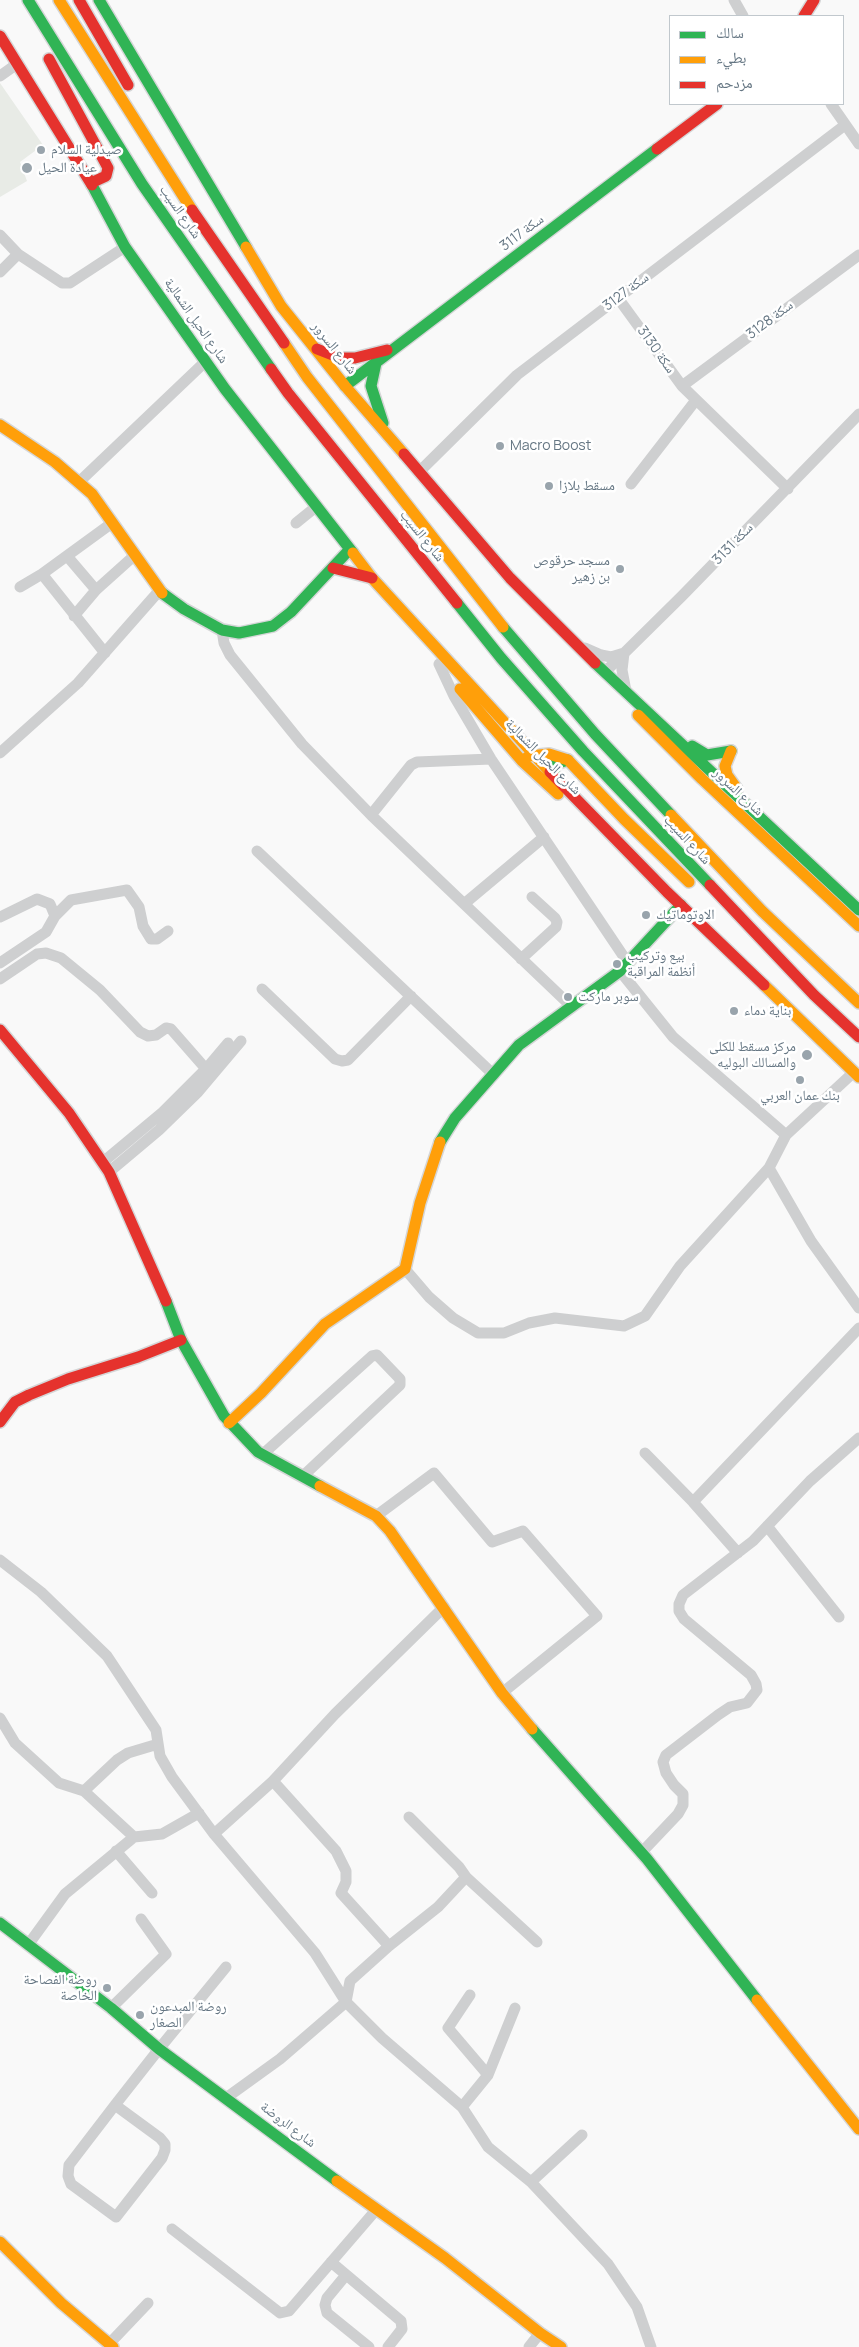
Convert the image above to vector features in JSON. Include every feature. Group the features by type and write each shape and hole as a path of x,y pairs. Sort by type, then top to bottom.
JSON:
{"main road":[{"path":"17,0 108,168 106,176 91,183"},
{"name":"شارع السيب","path":"28,0 142,184 288,393 501,658 583,751 814,995 859,1037"},
{"name":"شارع السيب","path":"59,0 176,186 307,377 524,653 595,734 762,911 859,1003"},
{"path":"79,0 133,93"},
{"name":"شارع السرور","path":"98,0 281,306 345,386 510,578 605,672 859,910"},
{"path":"805,15 814,0"},
{"name":"شارع الحيل الشمالية","path":"0,36 91,183 125,247 206,361 372,578 416,624 528,757 556,777 667,892 856,1074"},
{"name":"سكة 3117","path":"345,386 716,105"},
{"path":"154,127 240,271 244,285"},
{"path":"315,348 340,358 355,358 396,347"},
{"path":"376,362 372,380 373,396 387,435"},
{"path":"0,425 80,482 92,494 159,591 184,609 222,630 239,633 272,626 291,612 333,568 352,552"},
{"path":"333,568 336,531"},
{"path":"333,568 372,578"},
{"name":"شارع الحيل الشمالية","path":"396,604 465,696 528,757 636,868 667,892"},
{"name":"شارع السرور","path":"605,672 630,706 653,732 859,926"},
{"path":"675,737 685,740 696,750 707,755 714,756 731,751 725,766 727,775 734,786 815,860 820,873"},
{"path":"528,757 549,754 568,760 624,819 798,988 814,995"},
{"path":"556,777 553,769 555,764 568,760"},
{"path":"229,1423 260,1394 325,1324 405,1269 420,1203 443,1135 455,1118 519,1045 620,971 681,905"},
{"path":"0,1030 69,1113 106,1167 157,1278 182,1340 229,1423 263,1454 376,1516 390,1531 502,1693 559,1762 641,1853 859,2129"},
{"path":"0,1422 4,1406 60,1382 182,1340"},
{"name":"شارع الروضة","path":"0,1923 111,2008 159,2049 376,2210 446,2258 540,2333 561,2347"},
{"path":"0,2242 62,2303 111,2346"}],"street":[{"path":"734,0 743,15"},
{"path":"0,76 17,64"},
{"path":"832,105 859,144"},
{"name":"سكة 3127","path":"419,472 517,375 845,125"},
{"path":"0,235 18,254 53,279 62,283 70,283 125,247"},
{"path":"0,272 18,254"},
{"name":"سكة 3128","path":"682,386 859,255"},
{"name":"سكة 3130","path":"618,298 682,386 788,489"},
{"path":"80,482 206,361"},
{"path":"631,484 696,400"},
{"name":"سكة 3131","path":"605,672 788,489 859,414"},
{"path":"296,523 317,506"},
{"path":"20,587 42,574 112,522"},
{"path":"74,616 96,590 135,555"},
{"path":"67,556 96,590"},
{"path":"42,574 105,653"},
{"path":"0,753 52,709 105,653 159,591"},
{"path":"222,630 224,643 230,655 302,744 371,814 572,1007"},
{"path":"576,644 601,655 611,656 624,653 622,670 626,691"},
{"path":"440,664 454,696 491,759 628,963"},
{"path":"505,778 528,757"},
{"path":"371,814 411,765 417,762 491,759"},
{"path":"464,904 544,837"},
{"path":"257,851 494,1074"},
{"path":"0,963 46,932 55,916 71,900 127,890 139,907 143,926 151,938 157,939 168,931"},
{"path":"521,959 556,928 557,922 555,918 532,897"},
{"path":"0,917 37,899 50,904 55,916"},
{"path":"0,979 37,954 46,953 61,958 100,990 140,1032 148,1036 156,1035 166,1028 172,1029 206,1069"},
{"path":"620,971 673,1037 786,1135"},
{"path":"262,990 334,1059 342,1062 348,1060 411,996"},
{"path":"106,1167 198,1092 241,1041"},
{"path":"106,1167 206,1069 228,1043"},
{"path":"405,1269 430,1297 453,1318 478,1333 504,1333 529,1324 555,1318 624,1326 645,1316 680,1266 769,1168 786,1135 856,1074"},
{"path":"769,1168 811,1241 859,1308"},
{"path":"693,1502 859,1328"},
{"path":"263,1454 372,1356 377,1355 400,1379 400,1385 303,1476"},
{"path":"641,1853 678,1814 684,1800 683,1794 666,1773 663,1762 666,1755 718,1714 747,1703 757,1690 756,1684 750,1675 684,1619 679,1611 679,1604 683,1595 738,1553 810,1481 859,1438"},
{"path":"645,1453 693,1502 738,1553"},
{"path":"376,1516 434,1473 492,1542 523,1531 597,1616 502,1693"},
{"path":"767,1526 839,1617"},
{"path":"0,1560 41,1592 107,1656 156,1730 160,1756 172,1778 214,1834 315,1953 346,2002 382,2038 462,2107 488,2148 531,2182 608,2264 637,2307 651,2347"},
{"path":"214,1834 273,1781 341,1708 444,1607"},
{"path":"0,1718 15,1743 59,1783 84,1791 134,1837"},
{"path":"84,1791 122,1756 158,1744"},
{"path":"273,1781 336,1851 346,1871 346,1882 341,1893 389,1946"},
{"path":"28,1945 65,1894 134,1837 162,1834 199,1813"},
{"path":"409,1817 459,1867 466,1877 537,1942"},
{"path":"116,1851 152,1893"},
{"path":"226,2098 280,2059 346,2002 350,1981 389,1946 438,1907 466,1877"},
{"path":"111,2008 166,1954 141,1919"},
{"path":"115,2105 160,2138 165,2144 162,2158 116,2217 71,2184 68,2176 69,2166 115,2105 159,2049 226,1967"},
{"path":"470,1995 448,2028 488,2075"},
{"path":"462,2107 488,2075 516,2008"},
{"path":"531,2182 582,2134"},
{"path":"172,2229 280,2313 289,2310 376,2210"},
{"path":"331,2262 401,2321 402,2329 388,2347"},
{"path":"346,2275 327,2298 325,2305 327,2313 369,2347"},
{"path":"111,2346 148,2303"},
{"path":"529,2347 540,2333"}],"shaded area":[{"path":"0,83 43,145 20,162 27,181 0,197"}],"traffic: fast":[{"path":"28,0 142,184 271,369"},
{"path":"99,0 246,247"},
{"path":"345,386 657,149"},
{"path":"92,185 125,247 225,389 353,553"},
{"path":"376,363 371,386 383,423"},
{"path":"162,593 184,609 222,630 239,633 273,626 291,612 350,549"},
{"path":"457,603 501,658 583,751 710,885"},
{"path":"503,627 595,734 671,815"},
{"path":"595,663 859,910"},
{"path":"692,746 707,755 731,751"},
{"path":"556,777 553,769 555,764 568,760"},
{"path":"440,1142 455,1118 519,1045 620,971 681,905"},
{"path":"166,1301 181,1340 224,1416 258,1452 320,1486"},
{"path":"532,1729 647,1859 757,2000"},
{"path":"0,1923 111,2008 159,2049 337,2181"}],"traffic: slow":[{"path":"59,0 192,210"},
{"path":"246,247 281,306 345,386 404,454"},
{"path":"284,343 307,377 503,627"},
{"path":"0,425 55,462 92,494 162,593"},
{"path":"353,553 372,578 550,772"},
{"path":"460,689 522,761 558,794"},
{"path":"638,715 702,779 859,926"},
{"path":"731,751 725,766 727,775 737,789"},
{"path":"522,761 529,756 549,754 568,760 624,819 689,882"},
{"path":"671,815 762,911 859,1003"},
{"path":"764,985 859,1077"},
{"path":"229,1423 261,1393 325,1324 405,1269 420,1203 440,1142"},
{"path":"320,1486 376,1516 390,1531 502,1693 532,1729"},
{"path":"757,2000 859,2129"},
{"path":"337,2181 445,2258 540,2333 561,2347"},
{"path":"0,2242 61,2303 113,2347"}],"traffic: jam":[{"path":"79,0 128,85"},
{"path":"805,15 814,0"},
{"path":"0,36 92,185"},
{"path":"49,59 108,168 106,176 91,183"},
{"path":"657,149 716,105"},
{"path":"192,210 284,343"},
{"path":"317,349 340,358 355,358 387,350"},
{"path":"271,369 288,393 457,603"},
{"path":"404,454 510,578 595,663"},
{"path":"333,568 372,578"},
{"path":"550,772 667,892 764,985"},
{"path":"710,885 814,995 859,1037"},
{"path":"0,1030 69,1113 109,1172 166,1301"},
{"path":"0,1422 15,1402 29,1395 68,1379 138,1357 181,1340"}],"place":[{"name":"صيدلية السلام","path":"41,150"},
{"name":"عيادة الحيل","path":"27,168"},
{"name":"Macro Boost","path":"500,446"},
{"name":"مسقط بلازا","path":"549,486"},
{"name":"مسجد حرقوص بن زهير","path":"620,569"},
{"name":"الاوتوماتيك","path":"646,915"},
{"name":"بيع وتركيب أنظمة المراقبة","path":"617,964"},
{"name":"سوبر ماركت","path":"568,997"},
{"name":"بناية دماء","path":"734,1011"},
{"name":"مركز مسقط للكلى والمسالك البوليه","path":"807,1055"},
{"name":"بنك عمان العربي","path":"800,1080"},
{"name":"روضة الفصاحة الخاصة","path":"107,1988"},
{"name":"روضة المبدعون الصغار","path":"140,2015"}]}
